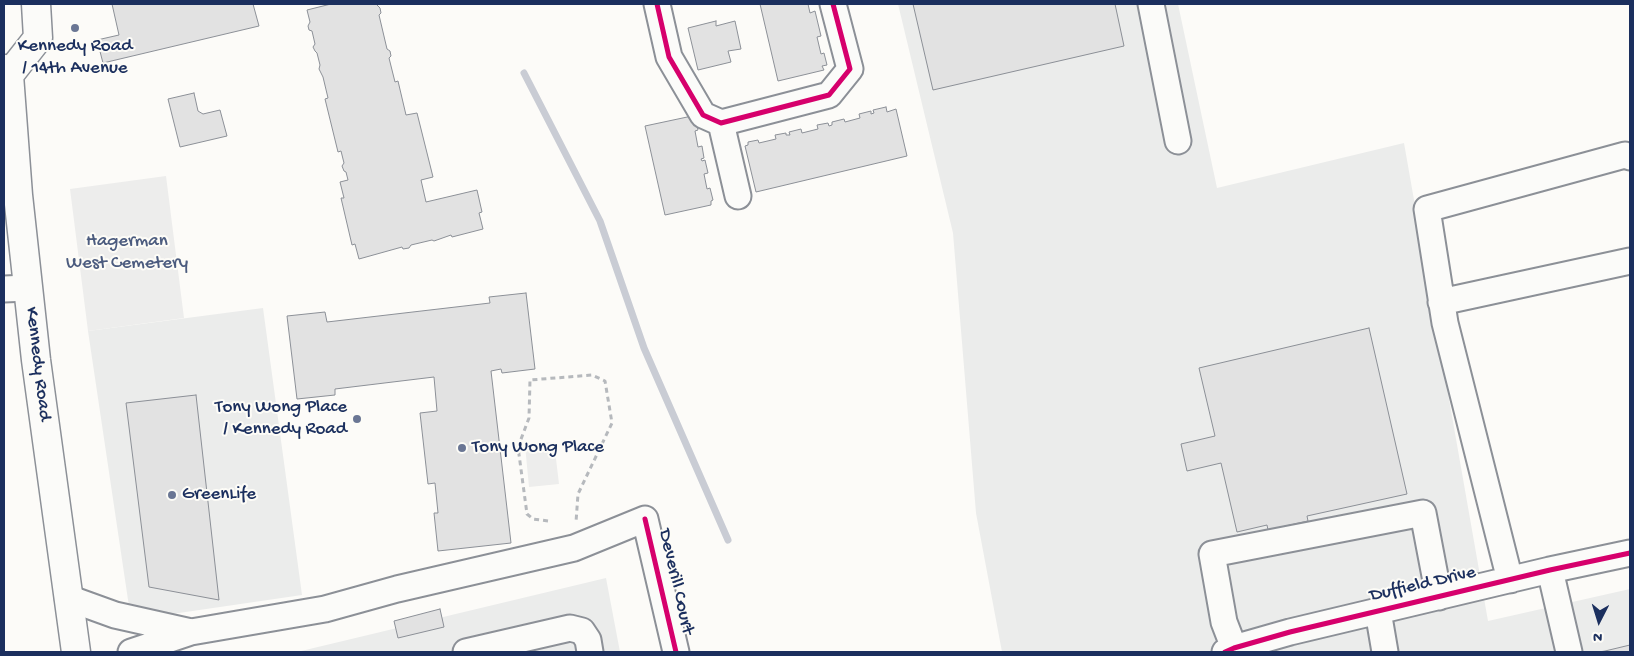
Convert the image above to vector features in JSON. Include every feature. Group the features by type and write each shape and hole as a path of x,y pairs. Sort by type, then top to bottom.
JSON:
{"main road":[{"name":"Kennedy Road","path":"36,4 38,38 6,72 18,195 16,288 36,360 76,652"}],"street":[{"path":"657,4 669,57 703,115 721,123 829,95 850,69 833,4"},
{"path":"1151,4 1178,140"},
{"path":"721,123 738,196"},
{"path":"1510,580 1445,323 1427,209 1629,154"},
{"path":"1441,302 1630,260"},
{"path":"1230,650 1212,554 1423,513 1439,597"},
{"name":"Deverill Court","path":"574,548 645,519 676,652"},
{"path":"131,652 191,632 325,609 397,589 574,548"},
{"name":"Duffield Drive","path":"1230,650 1290,632 1550,570 1630,553"},
{"path":"1550,570 1565,652"},
{"path":"68,598 115,615 191,632"},
{"path":"1378,611 1385,652"},
{"path":"466,652 570,628 582,631 588,640 590,652"}],"path":[{"path":"548,522 533,519 527,514 518,448 530,418 530,380 592,375 606,381 612,423 578,494 574,548"}],"shaded area":[{"path":"898,4 1178,4 1217,188 1404,143 1488,621 1630,589 1630,652 1002,652 976,513 953,233"},
{"path":"263,308 302,595 131,620 88,331"},
{"path":"606,578 620,652 297,652"}],"green space":[{"name":"Hagerman West Cemetery","path":"166,176 184,318 88,331 70,189"},
{"path":"554,442 559,484 529,487 525,445"}],"building":[{"path":"112,4 253,4 259,26 103,63 97,40 119,35"},
{"path":"331,4 376,4 380,8 381,13 379,15 387,49 390,51 391,56 389,58 395,82 398,81 406,115 417,113 433,177 421,180 426,202 477,190 482,212 479,213 483,229 452,237 451,235 434,241 411,245 409,248 403,249 402,247 359,259 355,244 352,245 341,198 344,198 340,182 348,180 342,166 344,163 341,151 338,152 325,99 328,98 323,77 319,69 317,53 313,47 315,44 312,31 309,30 308,26 310,22 307,10"},
{"path":"760,4 808,4 810,13 815,11 821,36 817,37 821,54 824,53 827,65 822,66 824,70 778,81"},
{"path":"913,4 1115,4 1124,46 933,90"},
{"path":"716,21 716,26 735,21 741,49 728,51 731,62 698,70 688,28"},
{"path":"194,93 198,111 203,114 220,110 227,136 180,147 168,99"},
{"path":"886,107 887,112 896,109 907,156 756,192 745,146 748,145 748,142 758,140 759,143 776,139 775,135 786,133 786,135 790,135 789,132 801,129 802,133 818,129 817,125 828,123 829,126 832,125 832,122 844,119 845,122 860,118 859,114 871,111 871,114 874,113 873,110"},
{"path":"692,116 695,118 698,130 695,131 698,147 702,146 704,158 701,159 702,161 705,160 708,173 704,174 707,189 710,188 713,200 711,205 665,215 645,126"},
{"name":"Tony Wong Place","path":"526,293 535,369 502,373 501,369 491,371 511,543 438,551 434,513 438,513 435,483 428,484 420,413 437,411 434,377 335,389 335,395 297,399 287,316 325,312 327,322 490,303 489,297"},
{"path":"1369,328 1407,494 1307,516 1308,521 1268,530 1267,525 1237,532 1221,463 1187,471 1181,444 1215,436 1199,368"},
{"name":"GreenLife","path":"196,395 219,600 149,587 126,403"},
{"path":"440,609 444,627 398,638 394,621"},
{"path":"1630,645 1630,652 1599,652 1605,651"}],"waterway":[{"path":"524,73 600,221 644,348 728,540"}],"cycle path":[{"path":"657,4 669,57 703,115 721,123 829,95 850,69 833,4"},
{"path":"645,519 676,652"},
{"path":"1225,652 1290,632 1550,570 1630,553"}],"place":[{"name":"Kennedy Road / 14th Avenue","path":"75,28"},
{"name":"Tony Wong Place / Kennedy Road","path":"357,419"},
{"name":"Tony Wong Place","path":"462,448"},
{"name":"GreenLife","path":"172,495"}]}
